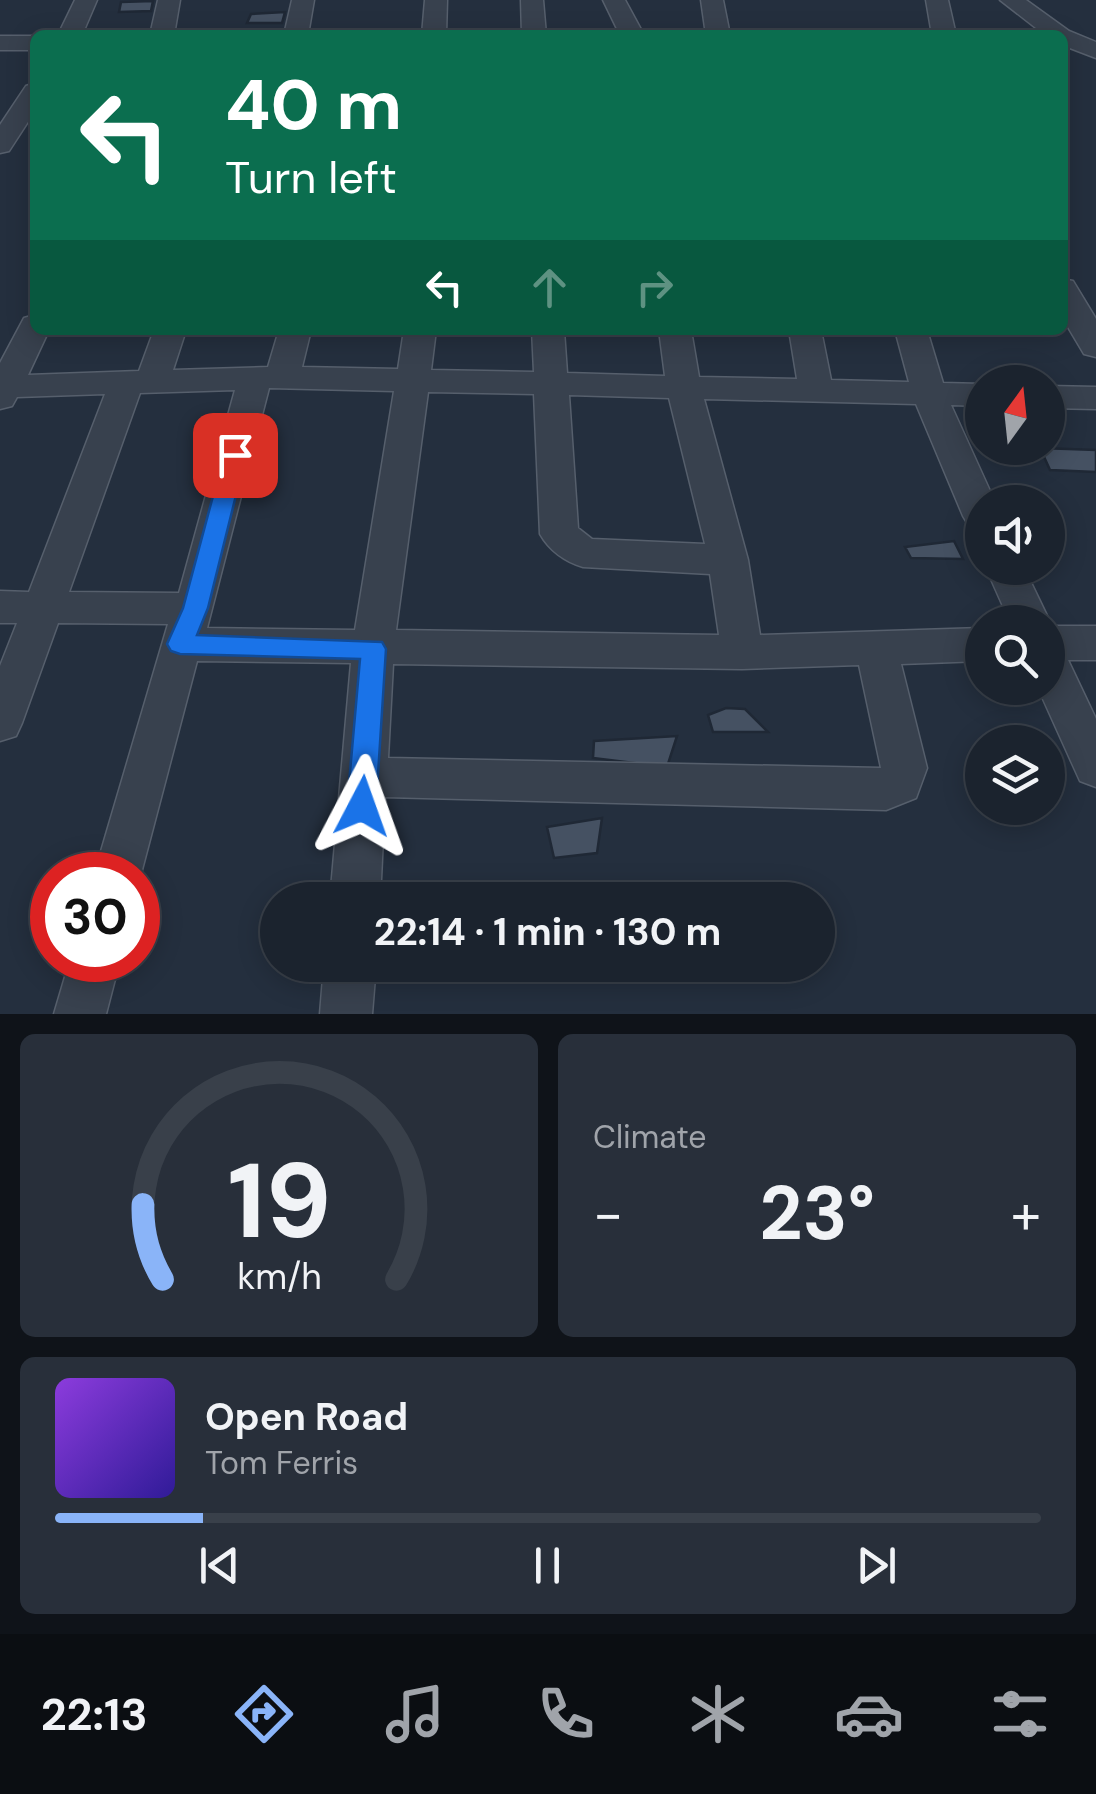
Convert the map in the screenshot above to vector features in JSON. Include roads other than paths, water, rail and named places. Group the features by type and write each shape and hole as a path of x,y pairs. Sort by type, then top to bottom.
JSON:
{"street":[{"path":"72,30 86,0"},
{"path":"163,30 169,0"},
{"path":"297,30 303,0"},
{"path":"434,30 436,0"},
{"path":"532,0 534,30"},
{"path":"614,0 629,30"},
{"path":"712,0 717,30"},
{"path":"937,0 943,30"},
{"path":"1011,0 1053,30"},
{"path":"1068,39 1096,51"},
{"path":"0,43 30,43"},
{"path":"0,145 30,99"},
{"path":"1068,298 1096,347"},
{"path":"2,391 30,335"},
{"path":"0,723 140,382 167,335"},
{"path":"124,852 188,626 269,378 291,335"},
{"path":"356,882 373,649 419,335"},
{"path":"548,335 559,534 583,552 728,560"},
{"path":"675,335 684,388 728,560 742,652"},
{"path":"806,335 816,391"},
{"path":"912,335 929,394 969,485"},
{"path":"2,391 269,378 965,395"},
{"path":"1065,397 1096,398"},
{"path":"0,607 45,608 373,649 742,652 965,646"},
{"path":"1065,643 1096,642"},
{"path":"364,777 886,790 900,784 904,768 877,651"},
{"path":"1065,699 1096,767"},
{"path":"80,1014 88,982"},
{"path":"346,1014 349,982"}]}
